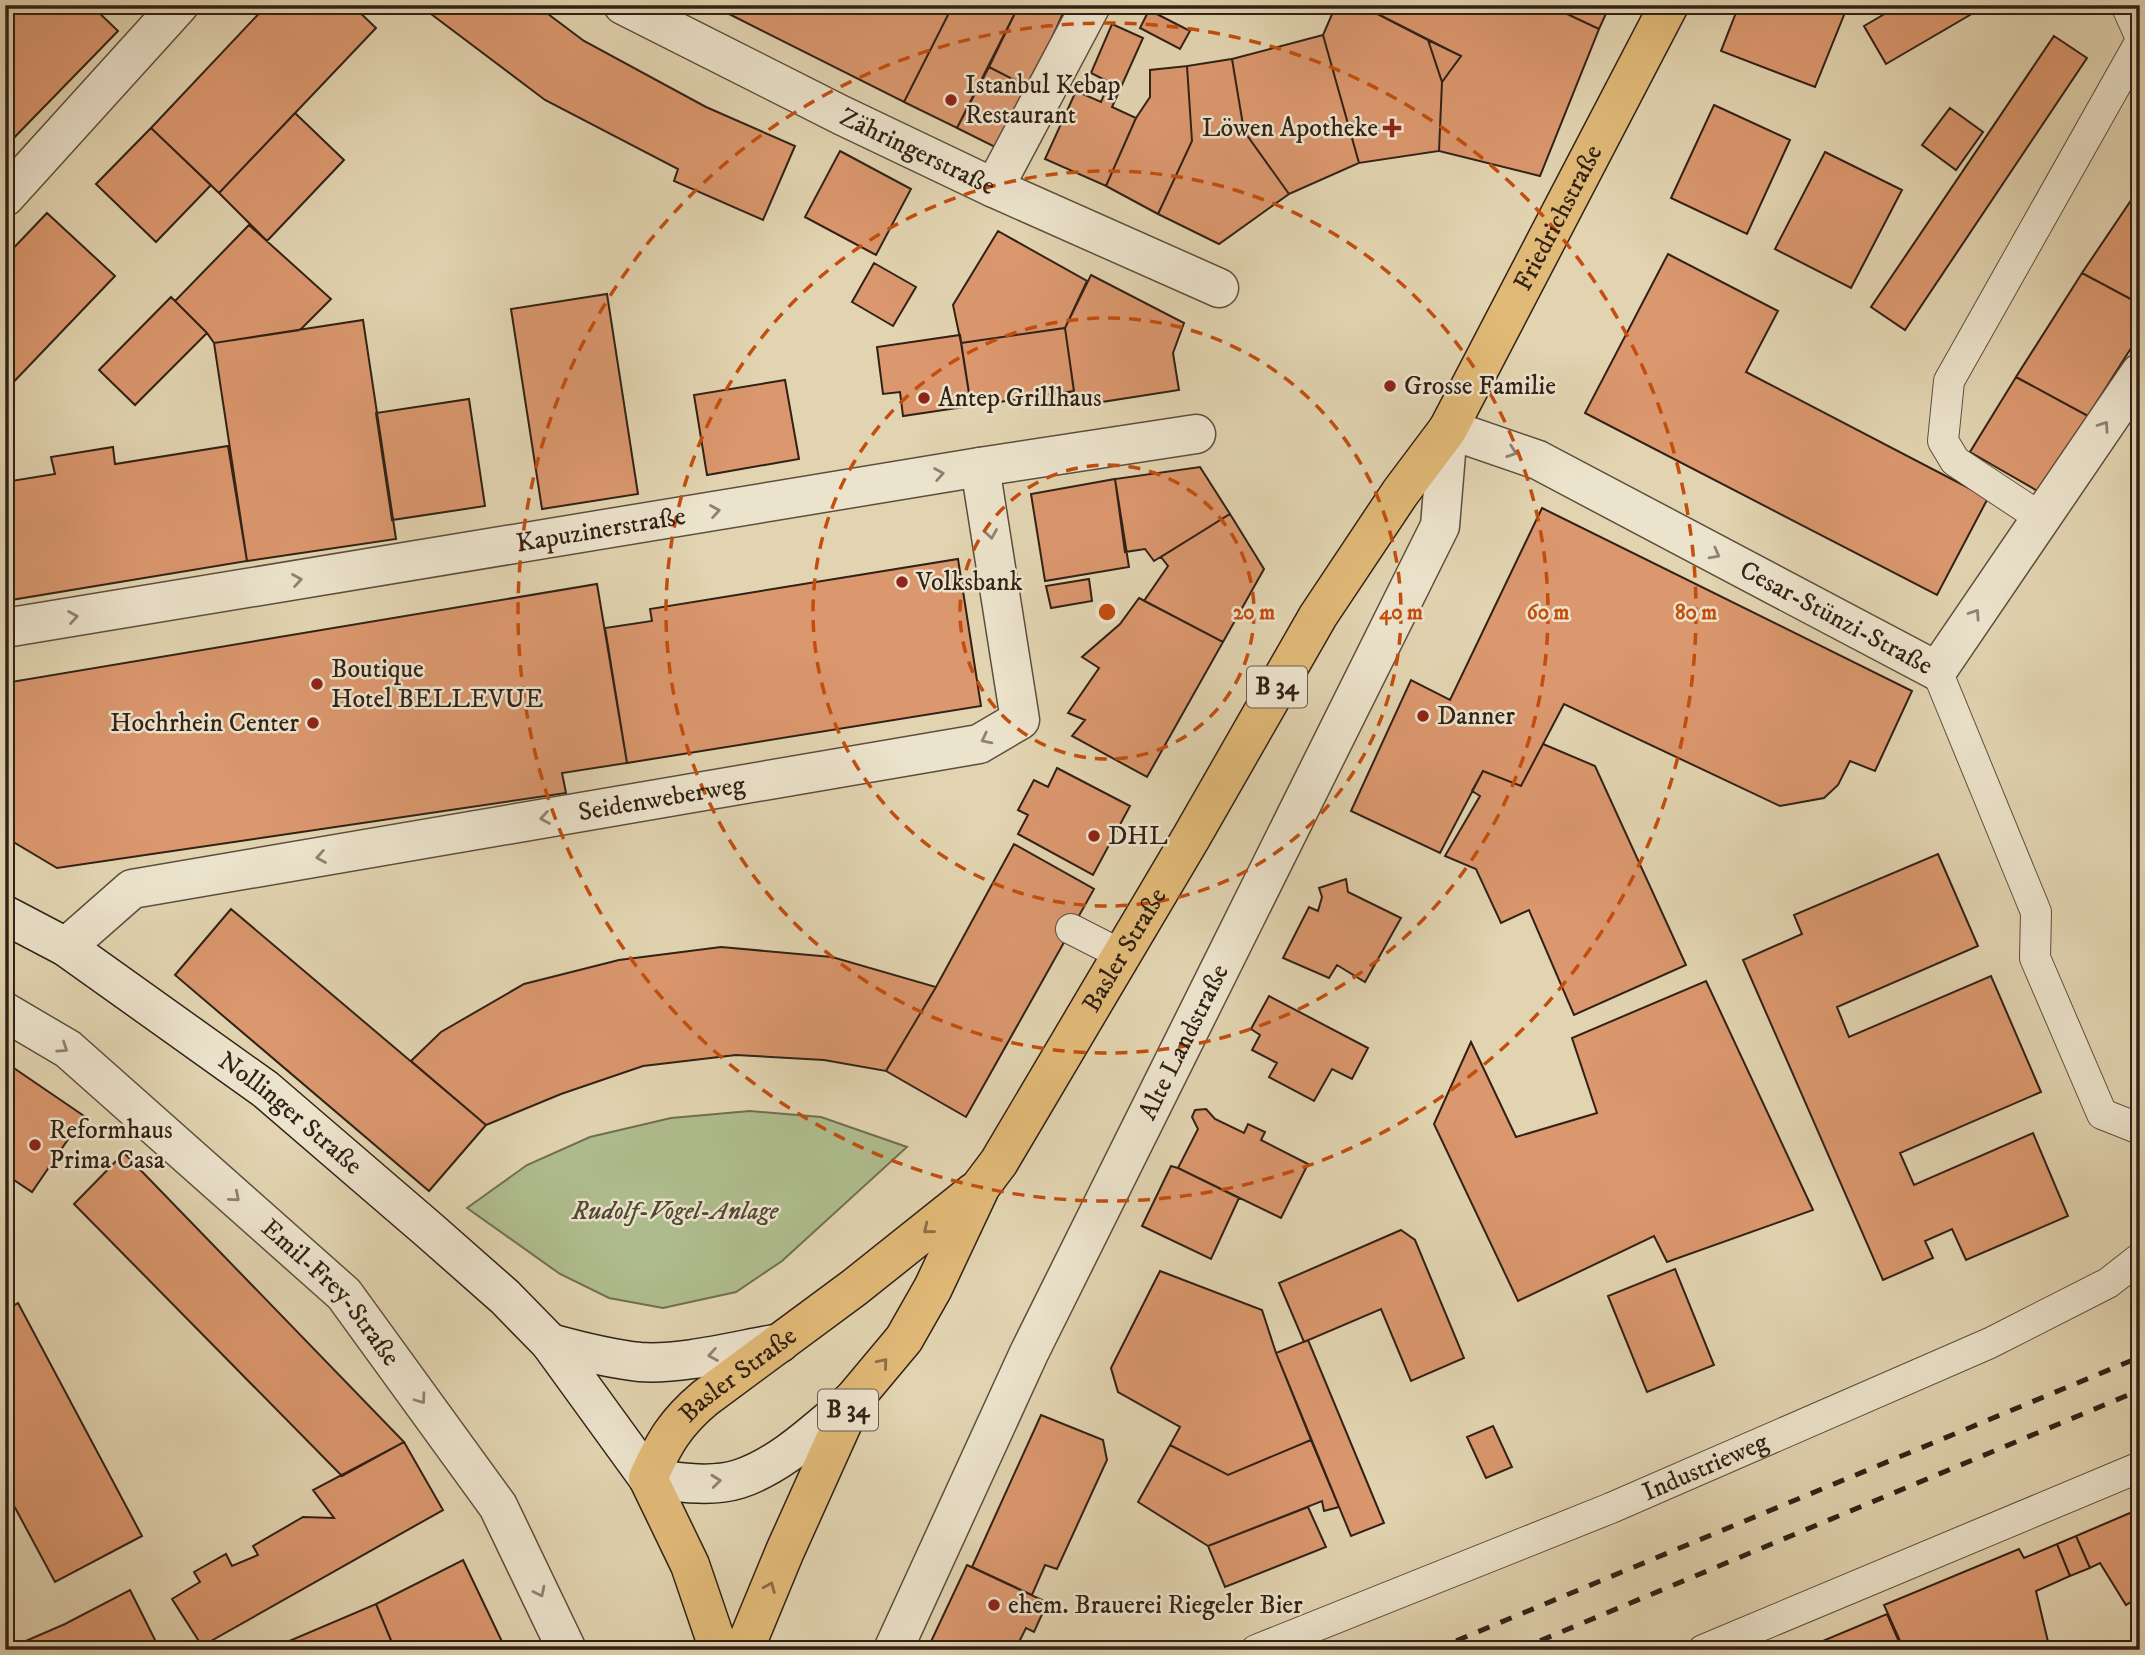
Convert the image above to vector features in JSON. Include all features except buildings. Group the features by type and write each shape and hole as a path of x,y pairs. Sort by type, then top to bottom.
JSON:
{"main road":[{"name":"Friedrichstraße","path":"1448,429 1669,5"},
{"name":"Basler Straße","path":"744,1650 853,1400 904,1339 933,1288 981,1186 999,1162 1122,955 1318,616 1400,493 1448,429"},
{"name":"Basler Straße","path":"648,1479 662,1447 684,1416 855,1287 981,1186"},
{"path":"648,1479 690,1565 719,1650"}],"street":[{"path":"5,197 179,5"},
{"name":"Zähringerstraße","path":"623,5 841,115 994,188 1219,288"},
{"path":"994,188 1091,5"},
{"name":"Cesar-Stünzi-Straße","path":"1448,429 1538,460 1937,671 2140,373"},
{"name":"Alte Landstraße","path":"893,1650 1029,1353 1440,526 1448,429"},
{"name":"Kapuzinerstraße","path":"5,628 1196,433"},
{"name":"Seidenweberweg","path":"66,947 132,890 979,744 1020,720 980,467"},
{"name":"Nollinger Straße","path":"5,915 66,947 265,1089 505,1297 550,1343 648,1479"},
{"name":"Emil-Frey-Straße","path":"5,1012 68,1049 344,1294 498,1506 567,1650"},
{"path":"550,1343 592,1354 642,1362 704,1357 780,1343"},
{"name":"Basler Straße","path":"648,1479 692,1484 738,1479 774,1462 853,1400"}],"lane":[{"path":"2126,5 2140,36"},
{"path":"2040,518 1955,461 1942,441 1949,381 2140,42"},
{"path":"1937,671 2036,912 2035,958 2102,1114 2140,1129"},
{"path":"1071,929 1122,955"},
{"name":"Industrieweg","path":"1256,1650 1611,1508 1978,1349 2108,1283 2140,1258"},
{"path":"1703,1650 2140,1467"}],"green space":[{"name":"Rudolf-Vogel-Anlage","path":"750,1111 821,1117 907,1147 782,1261 736,1292 663,1308 609,1298 560,1274 467,1208 527,1165 590,1137 671,1118"}],"railway":[{"path":"1434,1650 2140,1357"},
{"path":"1518,1650 2140,1390"}],"place":[{"name":"Istanbul Kebap Restaurant","path":"951,100"},
{"name":"Löwen Apotheke","path":"1392,128"},
{"name":"Grosse Familie","path":"1390,386"},
{"name":"Antep Grillhaus","path":"924,398"},
{"name":"Volksbank","path":"902,582"},
{"name":"Boutique Hotel BELLEVUE","path":"317,684"},
{"name":"Danner","path":"1423,716"},
{"name":"Hochrhein Center","path":"313,723"},
{"name":"DHL","path":"1094,836"},
{"name":"Reformhaus Prima Casa","path":"35,1145"},
{"name":"ehem. Brauerei Riegeler Bier","path":"994,1605"}]}
